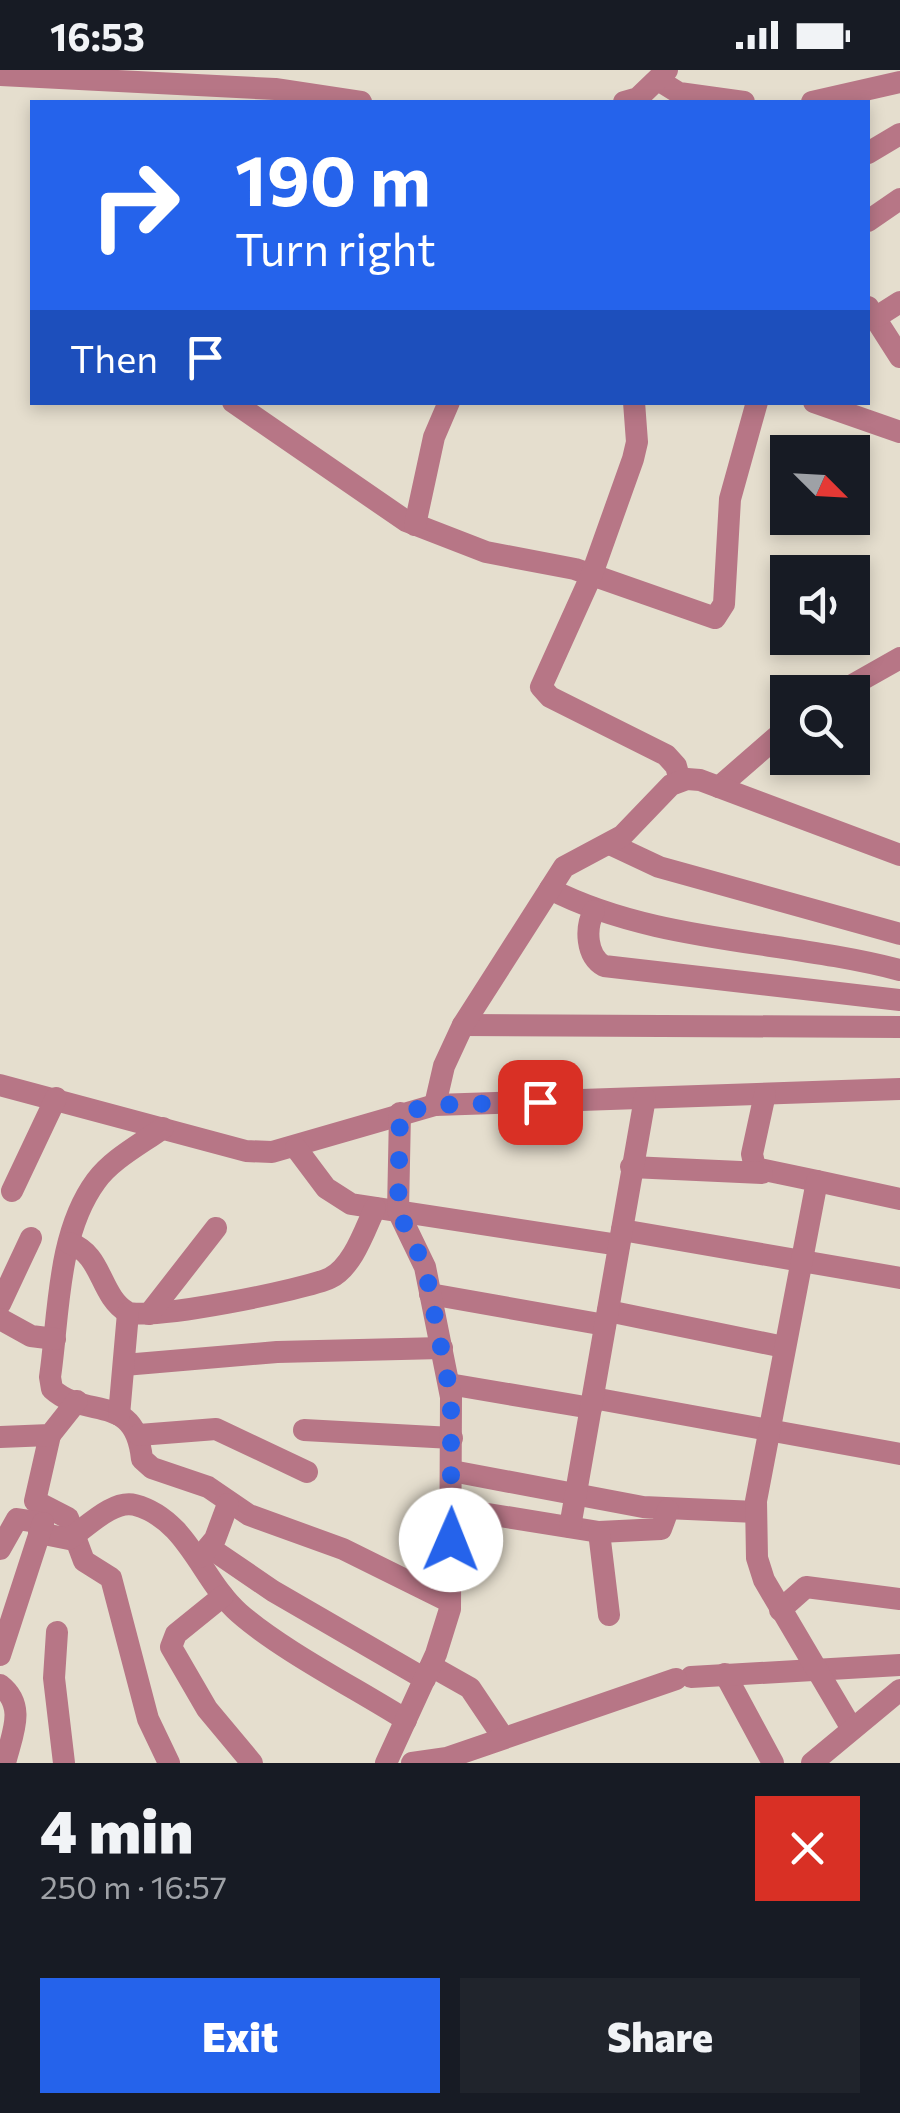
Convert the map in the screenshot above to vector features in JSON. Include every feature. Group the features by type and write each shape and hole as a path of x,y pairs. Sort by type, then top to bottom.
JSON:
{"street":[{"path":"0,74 85,75 150,92 189,77 347,100"},
{"path":"631,100 663,75 679,94 712,100"},
{"path":"819,100 894,79"},
{"path":"870,152 900,134"},
{"path":"870,219 900,198"},
{"path":"900,302 873,312 900,357"},
{"path":"246,405 385,509 415,525 486,552 592,574 710,618 719,616 730,499 757,405"},
{"path":"415,525 434,437 448,405"},
{"path":"634,405 637,442 592,574 541,687 550,698 666,755 676,766 680,781"},
{"path":"823,405 900,432"},
{"path":"870,675 892,663 900,686"},
{"path":"719,787 770,742"},
{"path":"435,1105 444,1066 462,1025 550,889 576,856 610,844 680,781 700,780 900,855"},
{"path":"610,844 659,867 900,934"},
{"path":"550,889 594,911 832,953 900,970"},
{"path":"594,911 588,926 592,955 604,966 900,1000"},
{"path":"462,1025 900,1028"},
{"path":"0,1084 246,1151 296,1148 435,1105 900,1089"},
{"path":"762,1173 755,1168 752,1154 766,1094"},
{"path":"12,1191 56,1098"},
{"path":"570,1527 645,1098"},
{"path":"69,1243 86,1250 115,1300 138,1314 329,1279 387,1210 400,1113"},
{"path":"163,1128 97,1180 69,1243 52,1389 119,1414 139,1435 145,1464 208,1487 228,1504 343,1549 450,1602"},
{"path":"296,1148 336,1198 387,1210 799,1260 900,1278"},
{"path":"631,1166 762,1173 900,1198"},
{"path":"817,1181 768,1432 756,1512 756,1558 780,1610 852,1729"},
{"path":"386,1763 444,1633 450,1602 452,1471 449,1384 425,1267 387,1210"},
{"path":"119,1414 124,1365 138,1314 216,1228"},
{"path":"0,1304 31,1238"},
{"path":"430,1294 784,1347"},
{"path":"0,1319 32,1336 55,1339"},
{"path":"124,1365 277,1352 442,1348"},
{"path":"449,1384 592,1403 900,1454"},
{"path":"77,1401 50,1436 35,1494 43,1522 61,1540 116,1507 137,1505 204,1553 428,1673 470,1688 504,1737"},
{"path":"139,1435 216,1429 308,1472"},
{"path":"304,1430 452,1438"},
{"path":"0,1437 50,1436"},
{"path":"452,1471 668,1510 756,1512"},
{"path":"228,1504 204,1553 223,1596 240,1615 406,1720"},
{"path":"451,1508 599,1532 661,1529 668,1510"},
{"path":"0,1549 17,1520 43,1522"},
{"path":"0,1655 43,1522"},
{"path":"599,1532 609,1615"},
{"path":"75,1535 84,1561 105,1572 115,1586 148,1718 169,1763"},
{"path":"780,1610 806,1587 900,1600"},
{"path":"223,1596 176,1634 171,1647 206,1708 252,1763"},
{"path":"57,1632 54,1678 64,1763"},
{"path":"412,1763 447,1758 684,1678 900,1665"},
{"path":"725,1674 772,1763"},
{"path":"0,1685 12,1694 17,1711 5,1763"},
{"path":"812,1763 900,1690"}],"route":[{"path":"451,1540 451,1397 425,1267 398,1211 400,1113 435,1105 540,1102"}]}
